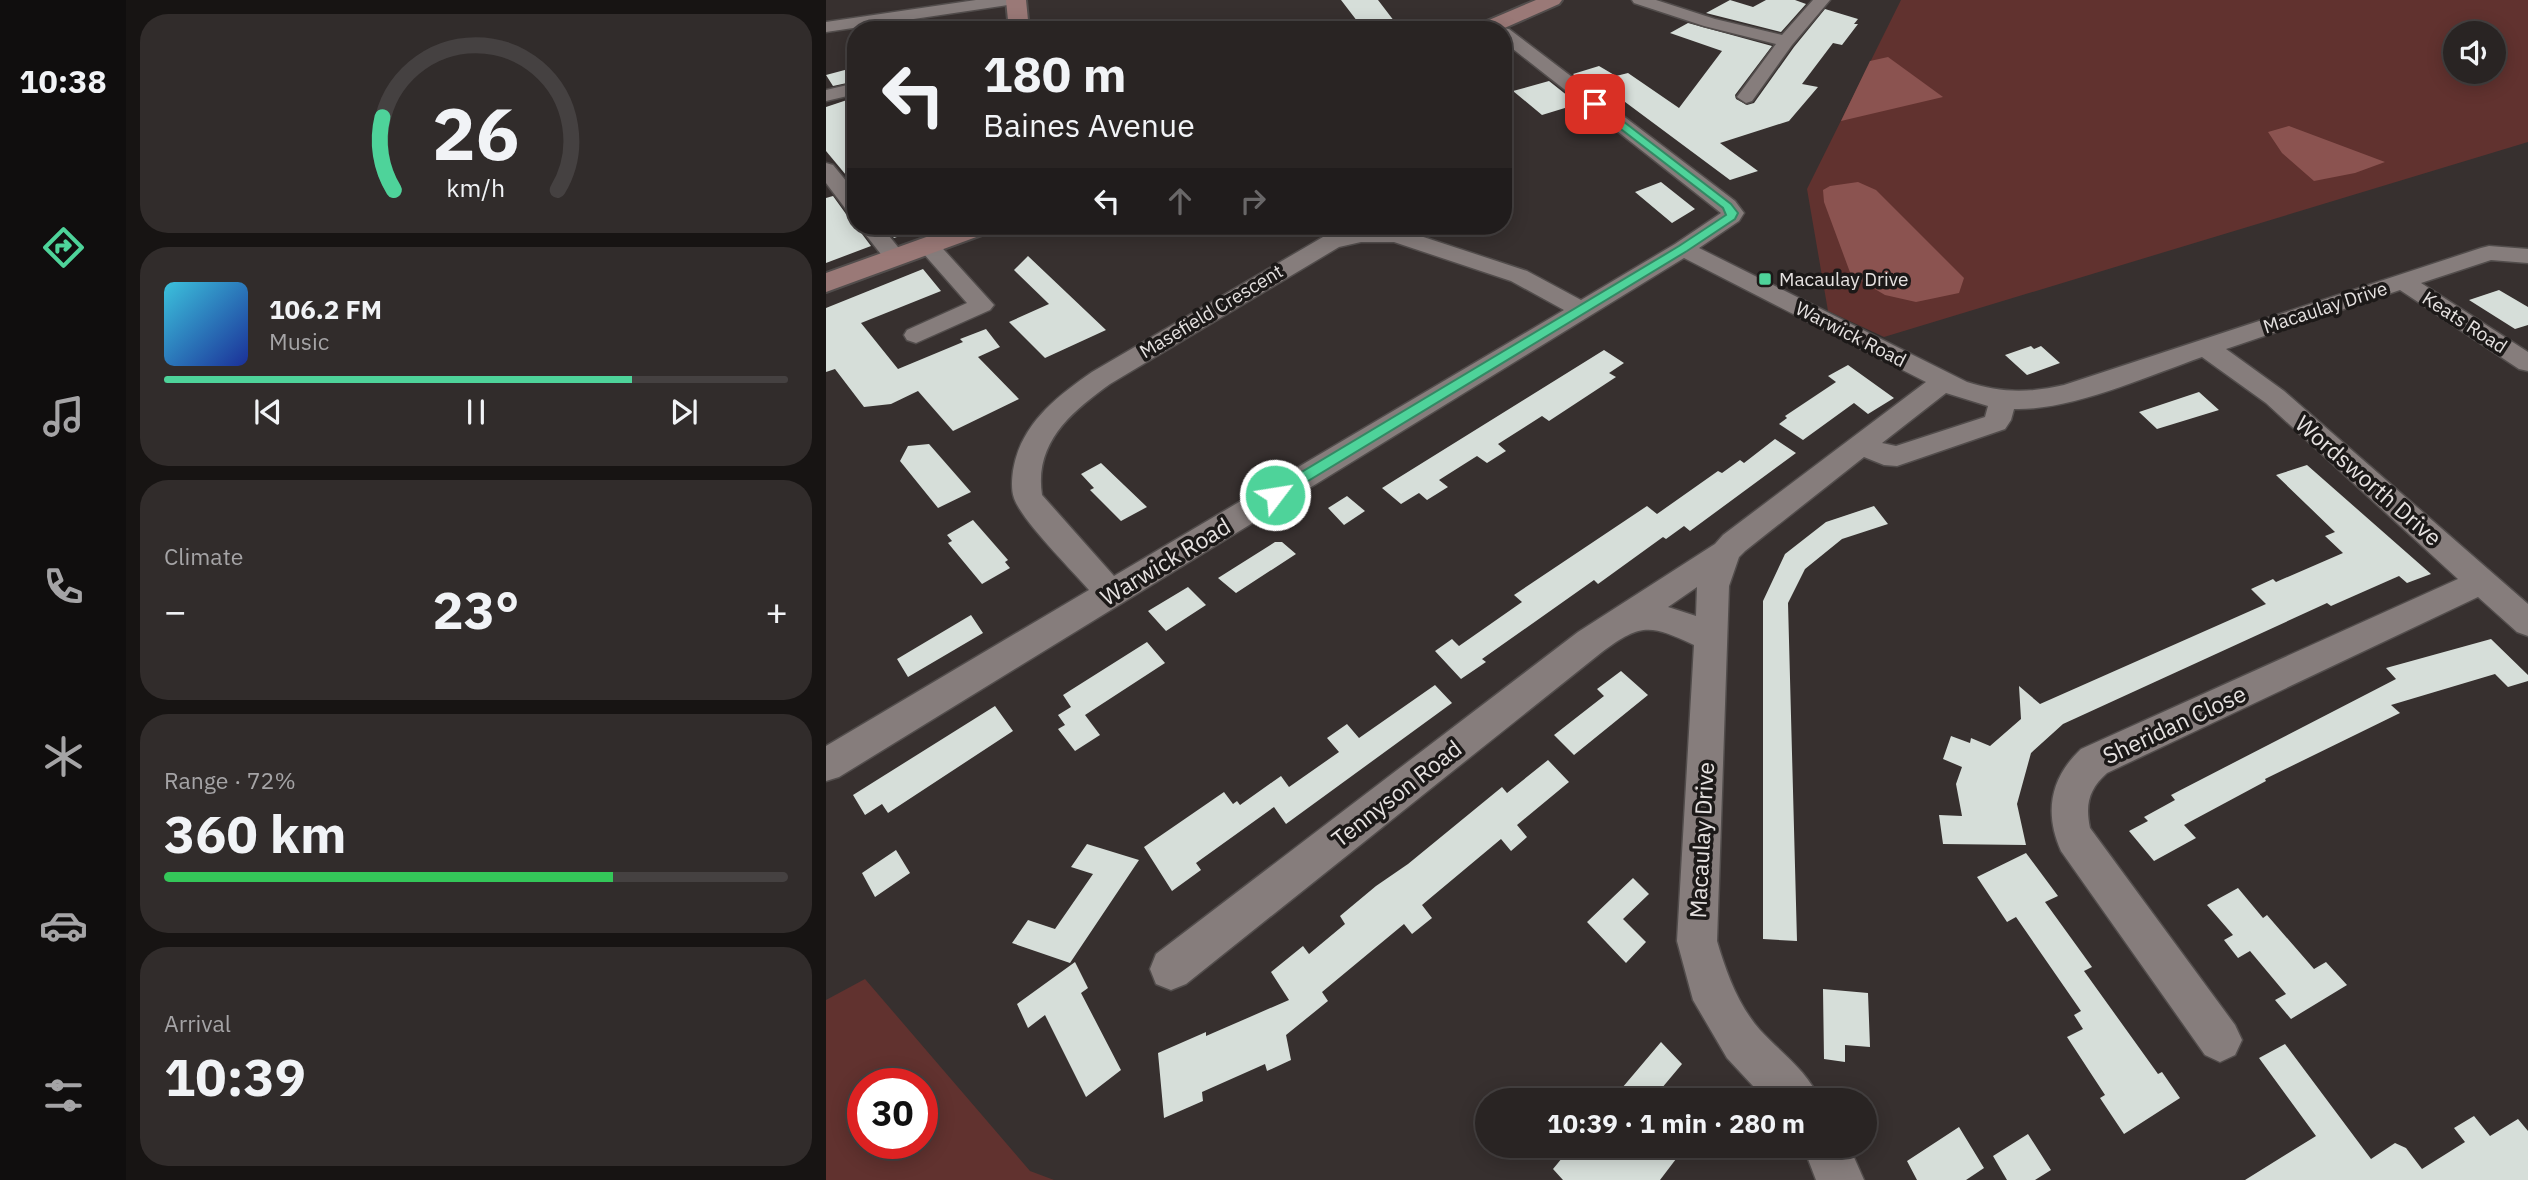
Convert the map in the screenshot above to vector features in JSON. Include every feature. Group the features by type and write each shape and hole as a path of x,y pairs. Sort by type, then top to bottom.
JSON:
{"main road":[{"path":"1016,0 1018,21"},
{"path":"1510,21 1552,0"},
{"path":"826,282 957,235"}],"street":[{"path":"866,21 1008,0"},
{"path":"1640,0 1710,23 1786,41"},
{"path":"1746,97 1786,41 1822,0"},
{"path":"826,27 847,24"},
{"name":"Warwick Road","path":"826,765 1683,249 1731,216 1727,206 1512,43"},
{"path":"826,96 847,90"},
{"path":"826,169 847,196"},
{"path":"877,235 895,257"},
{"name":"Masefield Crescent","path":"1111,594 1057,536 1028,497 1027,468 1037,439 1058,412 1086,388 1322,245 1362,235"},
{"name":"Masefield Crescent","path":"1382,235 1396,236 1520,276 1581,310"},
{"path":"916,335 982,305 927,246"},
{"name":"Warwick Road","path":"1683,249 1944,381"},
{"name":"Macaulay Drive","path":"1785,1088 1742,1043 1708,985 1697,941 1713,586 1726,552 1747,531 1944,381 1969,393 2002,401 2047,399 2489,253 2528,256"},
{"name":"Keats Road","path":"2402,281 2528,363"},
{"name":"Wordsworth Drive","path":"2204,347 2242,371 2275,397 2528,623"},
{"path":"1860,445 1884,455 1896,456 1995,423 2002,401"},
{"name":"Tennyson Road","path":"1171,969 1590,642 1726,552"},
{"name":"Sheridan Close","path":"2220,1040 2074,838 2068,813 2073,784 2081,771 2094,761 2483,581"},
{"path":"1623,620 1640,617 1673,621 1711,638"},
{"path":"1831,1158 1840,1180"}],"shaded area":[{"path":"1901,0 2528,0 2528,142 1884,337 1828,311 1807,189"},
{"path":"1888,57 1943,97 1841,121 1870,61"},
{"path":"2289,126 2385,162 2355,173 2314,181 2282,153 2268,132"},
{"path":"1858,182 1876,190 1964,278 1959,293 1916,302 1885,295 1851,275 1824,202 1823,190 1830,186"},
{"path":"865,979 1030,1171 1054,1180 826,1180 826,1000"}],"building":[{"path":"1341,0 1378,0 1394,21 1357,21"},
{"path":"1730,0 1753,7 1766,0 1795,0 1806,4 1781,32 1706,13"},
{"path":"1825,9 1858,19 1854,24 1858,24 1842,45 1833,43 1802,84 1818,87 1789,121 1720,143 1758,171 1730,180 1613,93 1602,97 1573,74 1599,66 1616,76 1628,73 1679,108 1722,51 1670,33 1688,23 1772,46 1735,95 1736,99 1747,105 1754,103"},
{"path":"847,69 847,83 833,86 826,75"},
{"path":"1549,81 1578,104 1542,115 1513,91"},
{"path":"847,100 847,176 826,151 826,107"},
{"path":"1661,182 1695,209 1672,223 1635,192"},
{"path":"833,196 847,214 847,235 863,235 871,246 826,263 826,198"},
{"path":"1028,256 1106,330 1045,358 1009,322 1049,304 1014,270"},
{"path":"923,269 941,291 861,323 898,369 963,342 960,339 986,329 1000,347 978,357 1019,399 953,431 918,391 891,404 864,407 835,369 826,372 826,308"},
{"path":"2499,290 2528,307 2528,325 2515,329 2469,300"},
{"path":"2031,346 2034,349 2041,346 2060,363 2027,375 2005,355"},
{"path":"1604,350 1624,363 1609,373 1616,377 1549,421 1542,416 1498,444 1506,451 1487,463 1477,456 1439,480 1448,487 1427,500 1419,493 1401,504 1382,488"},
{"path":"1848,365 1894,398 1868,414 1854,403 1803,440 1779,424 1787,418 1785,416 1836,382 1828,376"},
{"path":"2199,392 2219,410 2157,429 2139,412"},
{"path":"1775,439 1796,453 1690,531 1684,526 1666,539 1663,537 1598,584 1594,580 1482,659 1486,662 1461,679 1435,651 1452,639 1459,646 1522,602 1514,595 1647,506 1657,514 1718,471 1722,473 1740,460 1744,463"},
{"path":"929,444 971,492 938,508 900,461 908,446"},
{"path":"1101,463 1147,507 1121,521 1090,490 1094,488 1081,474"},
{"path":"2307,465 2431,574 2407,583 2399,576 2331,606 2327,603 2063,724 2031,753 2017,804 2026,845 1943,844 1939,815 1962,816 1956,784 1962,767 1943,759 1951,736 1970,743 1971,738 1990,746 2021,719 2019,686 2040,704 2266,604 2251,589 2273,579 2276,582 2343,553 2325,536 2335,532 2276,475"},
{"path":"1347,496 1365,511 1344,525 1328,508"},
{"path":"1874,506 1888,524 1842,539 1805,569 1788,603 1797,941 1763,939 1763,601 1785,554 1826,522"},
{"path":"973,520 1008,560 1005,562 1010,568 982,584 948,543 952,541 947,535"},
{"path":"1275,542 1282,542 1296,554 1236,593 1218,578"},
{"path":"1188,587 1206,605 1166,631 1148,611"},
{"path":"971,615 983,633 908,677 897,659"},
{"path":"2491,639 2528,675 2528,681 2508,687 2495,674 2391,705 2400,713 2265,779 2266,781 2184,825 2196,838 2154,861 2129,831 2148,821 2144,817 2175,800 2171,795 2396,679 2386,668"},
{"path":"1147,642 1165,663 1085,715 1100,735 1075,751 1058,729 1065,725 1058,715 1071,707 1063,695"},
{"path":"1621,671 1648,695 1574,755 1554,735 1604,696 1597,689"},
{"path":"1435,685 1452,703 1286,824 1274,807 1196,863 1201,870 1172,891 1144,847 1224,792 1233,804 1237,801 1240,805 1281,776 1289,787 1339,752 1327,738 1347,724 1359,738"},
{"path":"995,706 1013,731 888,813 882,804 865,815 853,795"},
{"path":"1548,760 1569,782 1517,825 1527,837 1511,851 1501,839 1422,905 1432,918 1412,934 1404,924 1322,992 1328,1001 1286,1035 1291,1060 1267,1071 1265,1064 1202,1092 1203,1101 1164,1118 1158,1053 1206,1032 1206,1036 1289,1000 1271,972 1303,946 1309,954 1345,924 1340,916 1376,886 1408,864 1502,787 1507,793"},
{"path":"1087,844 1139,860 1070,963 1012,943 1028,920 1055,929 1093,874 1071,867"},
{"path":"896,850 910,873 875,897 862,873"},
{"path":"2026,853 2058,896 2045,902 2092,967 2084,971 2158,1074 2162,1072 2180,1098 2124,1134 2100,1098 2105,1095 2067,1037 2083,1029 2074,1015 2081,1011 2016,917 2007,922 1977,877"},
{"path":"1633,878 1649,894 1623,919 1646,942 1626,963 1587,922"},
{"path":"2238,888 2263,918 2267,915 2314,969 2326,962 2347,985 2291,1019 2275,1000 2286,994 2250,951 2238,958 2224,940 2233,935 2207,905"},
{"path":"1075,962 1088,988 1081,993 1121,1070 1086,1097 1045,1015 1028,1028 1017,1004"},
{"path":"1823,989 1868,993 1870,1047 1845,1045 1845,1062 1824,1059"},
{"path":"1661,1042 1682,1064 1662,1088 1622,1088"},
{"path":"2285,1044 2371,1159 2395,1143 2406,1148 2422,1169 2465,1142 2454,1128 2474,1116 2490,1136 2518,1119 2528,1131 2528,1180 2245,1180 2316,1136 2259,1058"},
{"path":"1959,1127 1984,1168 1966,1180 1917,1180 1907,1161"},
{"path":"2028,1134 2051,1170 2035,1180 2007,1180 1993,1156"},
{"path":"1562,1158 1676,1159 1660,1180 1563,1180 1553,1169"}],"place":[{"name":"Macaulay Drive","path":"1765,279"}],"route":[{"path":"1275,495 1683,249 1731,216 1731,209 1595,104"}]}
